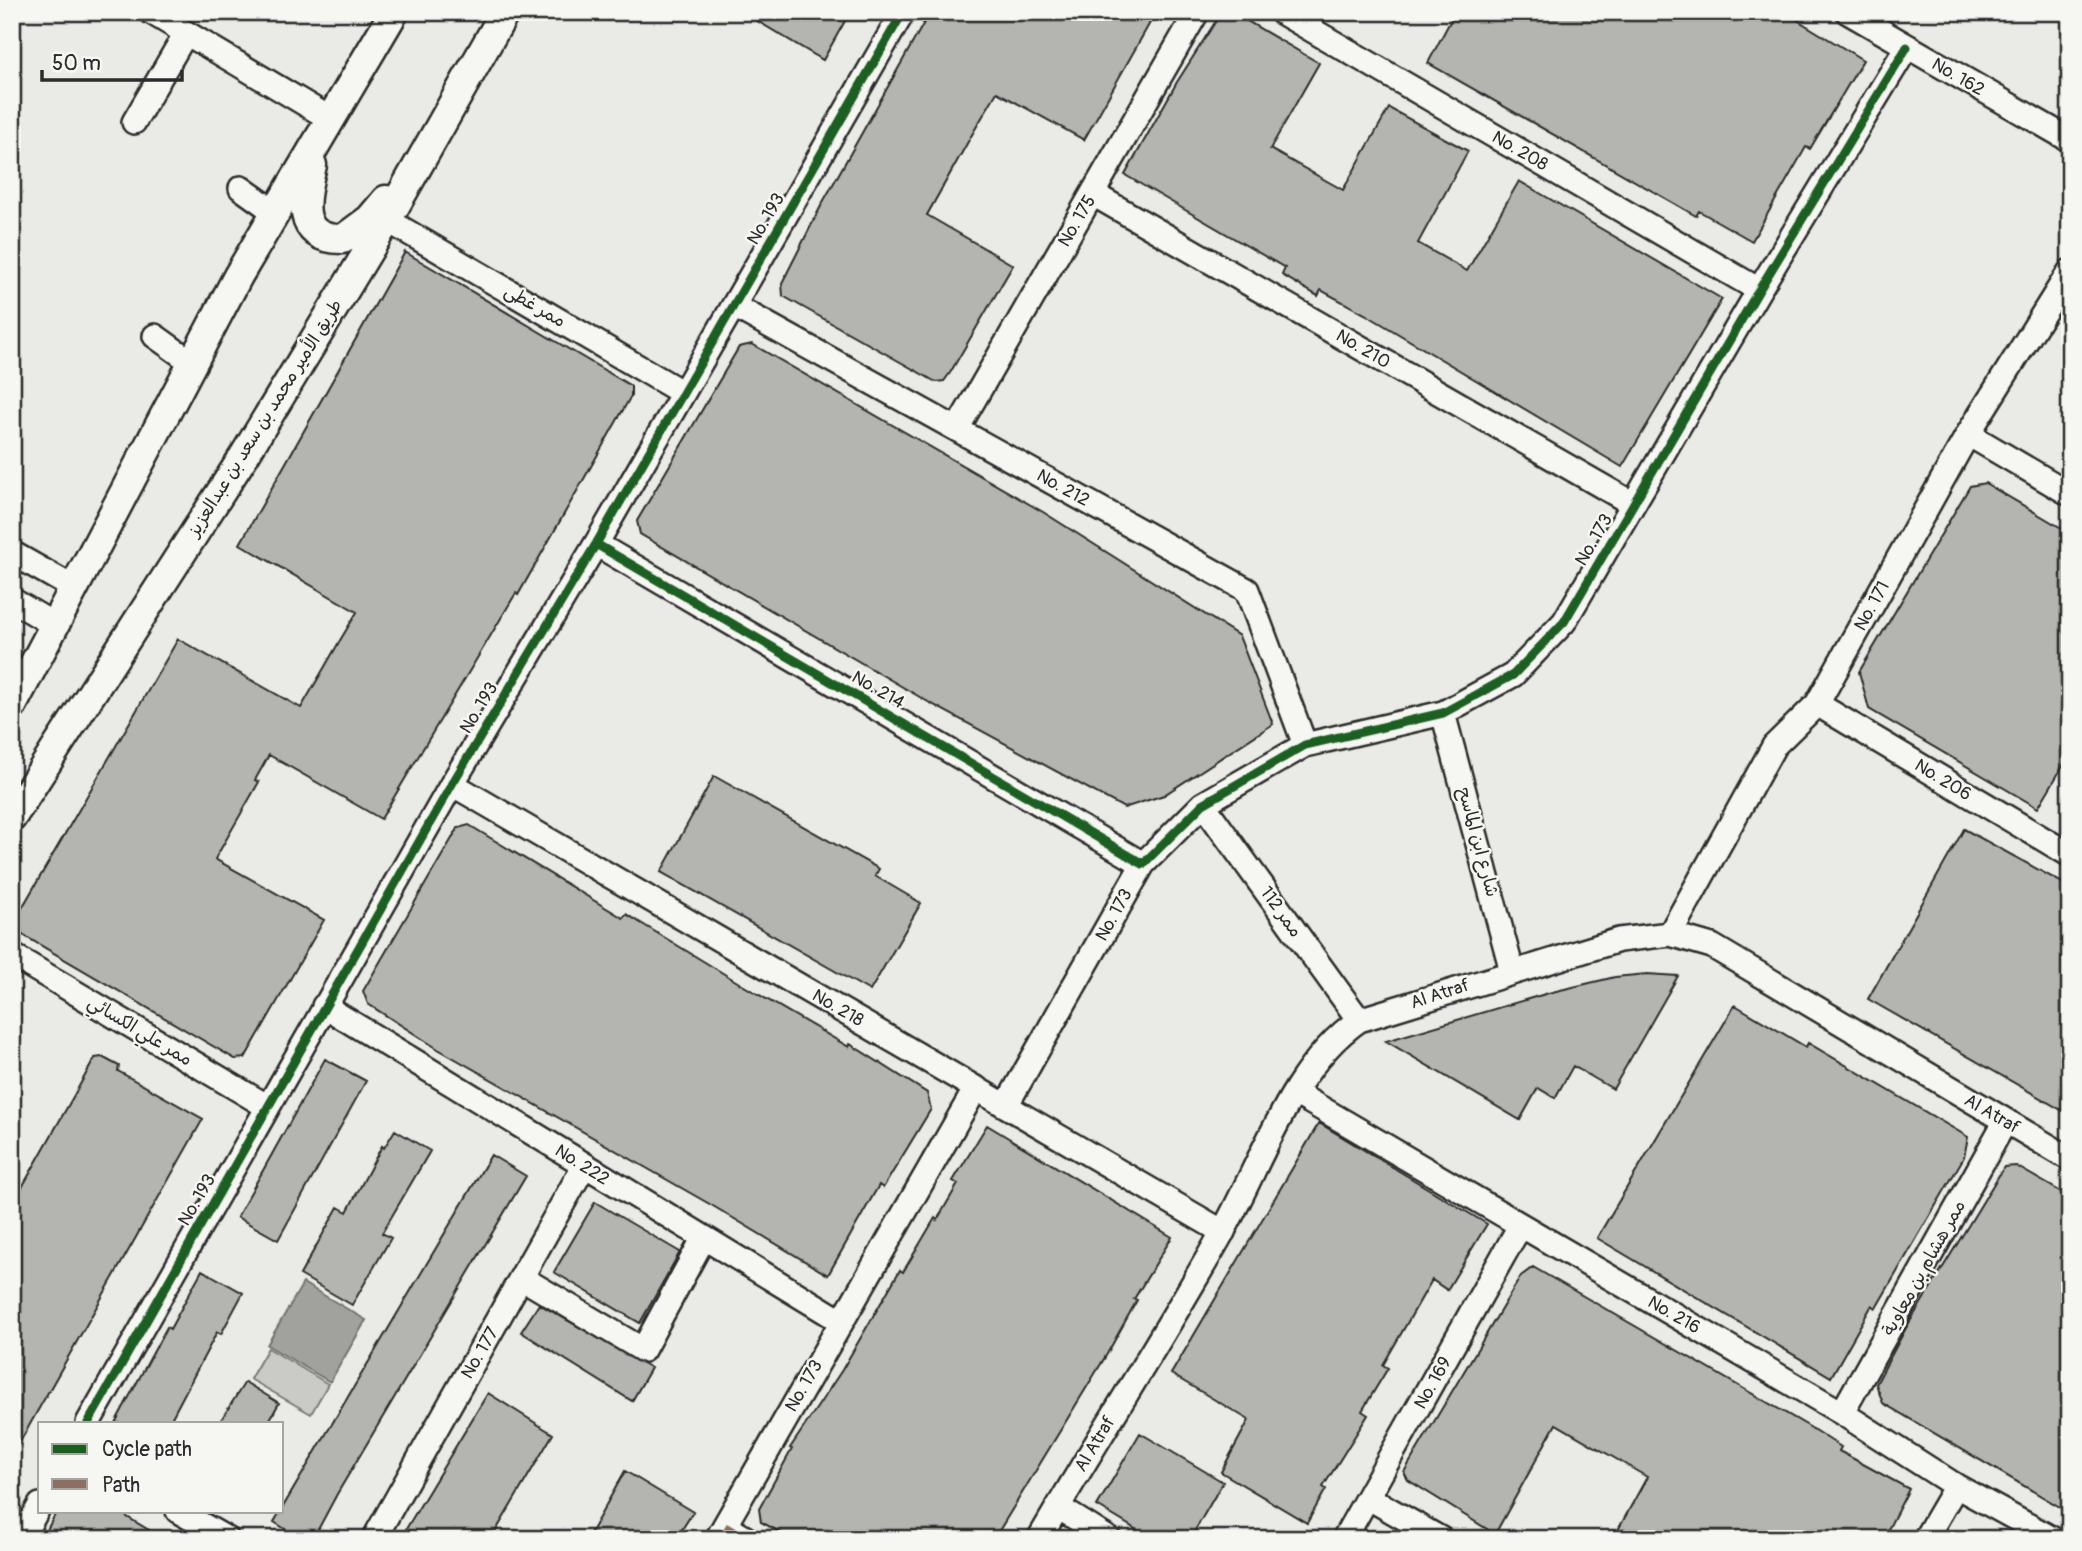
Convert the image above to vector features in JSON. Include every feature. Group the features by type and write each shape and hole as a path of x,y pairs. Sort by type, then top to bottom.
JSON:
{"main road":[{"path":"12,706 56,626 72,587 239,276 325,125 394,12"},
{"name":"طريق الأمير محمد بن سعد بن عبدالعزيز","path":"12,817 244,456 387,220 505,12"},
{"path":"325,125 304,206 310,225 333,239 343,239 370,219 421,159"}],"street":[{"path":"151,12 325,125"},
{"name":"No. 193","path":"89,1422 452,784 596,544 903,12"},
{"name":"No. 175","path":"957,429 1197,12"},
{"name":"No. 208","path":"1282,12 1759,290"},
{"name":"No. 162","path":"1848,12 2070,140"},
{"path":"134,122 186,33"},
{"name":"No. 173","path":"1007,1104 1143,864 1203,804 1306,746 1443,713 1513,675 1564,622 1759,290 1907,47"},
{"path":"241,188 276,213"},
{"name":"No. 210","path":"1093,194 1633,505"},
{"name":"ممر غطى","path":"387,220 683,393"},
{"name":"No. 171","path":"1670,934 1773,746 1817,704 1968,434 2070,271"},
{"name":"No. 212","path":"734,306 1247,590 1306,746"},
{"path":"155,337 194,364"},
{"path":"1968,434 2070,494"},
{"name":"No. 214","path":"596,544 1143,864"},
{"path":"12,553 72,587"},
{"path":"12,600 56,626"},
{"name":"No. 206","path":"1817,704 2070,856"},
{"name":"شارع ابن الماسح","path":"1443,713 1512,971"},
{"name":"No. 218","path":"452,784 1007,1104 1223,1232"},
{"name":"ممر 112","path":"1203,804 1359,1020"},
{"name":"Al Atraf","path":"1039,1539 1223,1232 1295,1093 1334,1037 1359,1020 1619,940 1670,934 1712,946 2005,1122 2070,1158"},
{"name":"ممر علي الكسائي","path":"12,956 268,1107"},
{"name":"No. 222","path":"324,1006 841,1321"},
{"name":"No. 173","path":"721,1532 976,1088"},
{"name":"No. 216","path":"1295,1093 1842,1413 1956,1486 2053,1539"},
{"name":"ممر هشام بن معاوية","path":"1842,1413 2005,1122"},
{"name":"No. 177","path":"374,1539 584,1166"},
{"name":"No. 169","path":"1345,1539 1520,1226"},
{"path":"522,1278 643,1350 703,1239"},
{"path":"1925,1539 1956,1486"},
{"path":"1369,1498 1441,1539"},
{"path":"1058,1507 1109,1539"},
{"path":"21,1539 38,1509"},
{"path":"180,1512 226,1539"},
{"path":"721,1532 747,1539"}],"shaded area":[{"path":"303,1283 366,1320 330,1382 267,1345"},
{"path":"268,1348 328,1384 311,1414 250,1379"}],"building":[{"path":"742,12 850,12 823,60"},
{"path":"930,12 1156,12 1084,140 997,92 927,215 1013,265 950,373 944,381 936,382 783,296 782,283 823,202"},
{"path":"1455,12 1784,12 1863,60 1810,149 1806,147 1752,241 1699,211 1696,216 1428,63"},
{"path":"1221,13 1235,14 1319,63 1270,149 1343,190 1389,108 1468,151 1418,243 1467,271 1519,181 1722,299 1622,467 1365,314 1321,290 1318,296 1282,275 1285,268 1125,175 1177,82"},
{"path":"405,252 631,386 631,396 518,595 516,593 381,819 269,755 255,780 259,782 215,859 324,920 245,1058 235,1059 18,932 15,920 178,639 301,708 357,612 240,544"},
{"path":"752,344 1043,512 1239,636 1273,724 1164,795 1124,808 930,703 640,534 637,521 739,347"},
{"path":"1985,483 2070,533 2070,754 2038,808 1869,709 1859,672 1970,486"},
{"path":"714,776 879,869 875,876 921,903 870,991 661,872"},
{"path":"469,825 623,918 626,914 849,1047 850,1044 927,1093 931,1109 883,1188 879,1185 828,1275 438,1049 368,1004 363,991 458,828"},
{"path":"1964,829 2070,887 2070,1115 1868,999"},
{"path":"1647,974 1678,976 1613,1089 1573,1066 1555,1098 1538,1088 1520,1120 1386,1041 1552,992 1615,977"},
{"path":"1735,1005 1806,1047 1808,1043 1968,1137 1964,1157 1876,1308 1872,1305 1831,1377 1597,1238"},
{"path":"102,1057 119,1066 118,1071 203,1119 12,1456 12,1205 95,1058"},
{"path":"325,1059 366,1081 278,1240 237,1217"},
{"path":"1319,1123 1487,1224 1447,1290 1432,1280 1383,1365 1388,1368 1362,1411 1368,1415 1323,1487 1326,1489 1307,1523 1221,1472 1249,1420 1171,1374"},
{"path":"987,1125 1172,1237 1134,1299 1137,1300 1107,1354 994,1539 793,1539 761,1522 759,1509 792,1449 790,1448 842,1370 900,1270 903,1272 935,1218 937,1220 958,1184 953,1181"},
{"path":"395,1130 430,1151 382,1233 391,1238 352,1305 300,1275 338,1207 347,1212 382,1146 384,1148"},
{"path":"491,1155 526,1176 313,1539 301,1539 274,1522 280,1512 284,1512 284,1505"},
{"path":"2016,1166 2070,1197 2070,1513 1883,1403 1876,1384 1906,1328 2004,1167"},
{"path":"595,1202 680,1252 640,1323 554,1272"},
{"path":"1533,1267 1808,1426 1841,1447 1839,1451 1909,1489 1883,1539 1613,1539 1647,1477 1556,1424 1495,1534 1408,1480 1404,1472 1521,1276"},
{"path":"202,1270 243,1293 221,1334 217,1332 170,1422 116,1422 167,1327 170,1329"},
{"path":"539,1304 651,1368 632,1401 521,1332"},
{"path":"245,1382 279,1403 269,1422 220,1422"},
{"path":"488,1393 553,1434 491,1539 400,1539"},
{"path":"1140,1433 1223,1482 1190,1539 1152,1539 1097,1506"},
{"path":"625,1471 693,1512 676,1539 587,1539"},
{"path":"56,1512 119,1512 164,1539 42,1539"}],"marked path":[{"path":"725,1526 747,1539"}],"cycle path":[{"path":"89,1422 452,784 596,544 903,12"},
{"path":"596,544 1143,864 1203,804 1305,745 1443,713 1513,675 1564,622 1759,290 1907,47"}]}
